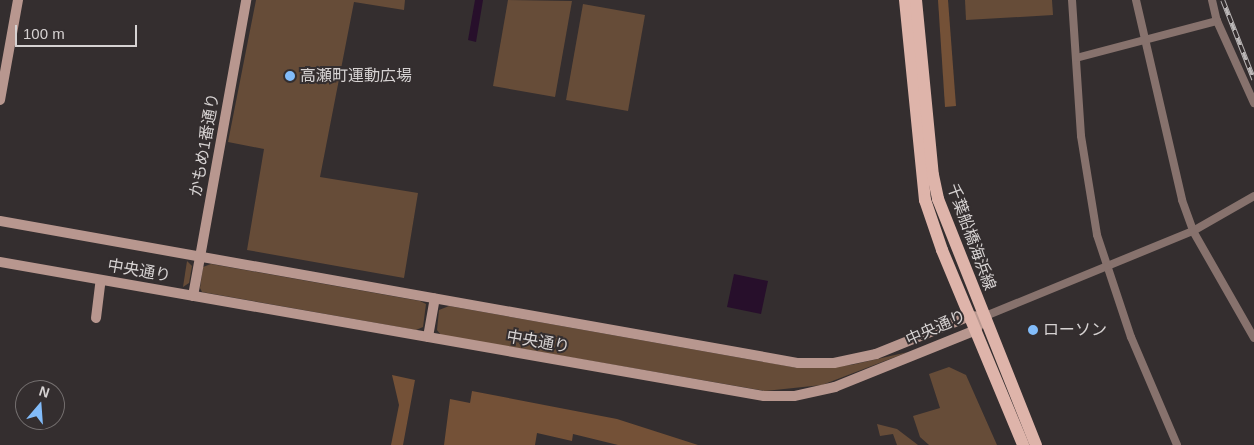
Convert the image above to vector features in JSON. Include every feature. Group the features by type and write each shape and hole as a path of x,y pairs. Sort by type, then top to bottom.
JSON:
{"main road":[{"name":"千葉船橋海浜線","path":"905,0 925,200 1023,445"},
{"name":"千葉船橋海浜線","path":"916,0 932,175 954,245 1036,445"}],"street":[{"path":"0,100 18,0"},
{"name":"かもめ1番通り","path":"193,296 246,0"},
{"path":"1072,0 1088,191 1106,268 1177,445"},
{"path":"1136,0 1182,200 1193,231 1254,338"},
{"path":"1212,0 1217,21 1254,103"},
{"path":"1076,58 1217,21"},
{"path":"983,317 1193,231 1254,196"},
{"name":"中央通り","path":"0,220 783,361 819,364 876,354 970,316 983,317 976,330 835,387 794,396 726,391 0,262"},
{"path":"96,318 101,280"},
{"path":"428,337 435,299"}],"shaded area":[{"name":"高瀬町運動広場","path":"256,0 405,0 404,10 354,2 320,177 418,193 404,278 247,250 264,149 228,142"},
{"path":"475,0 483,0 476,42 468,40"},
{"path":"508,0 572,1 555,97 493,86"},
{"path":"938,0 948,0 956,106 945,107"},
{"path":"965,0 1052,0 1053,15 966,20"},
{"path":"583,4 645,15 628,111 566,100"},
{"path":"187,261 192,266 189,283 183,287"},
{"path":"211,264 420,301 426,304 423,327 416,330 202,292 200,288 203,267"},
{"path":"734,274 768,281 761,314 727,307"},
{"path":"449,306 798,368 851,365 908,352 822,385 765,391 441,335 437,330 439,310"},
{"path":"949,367 966,375 997,445 929,445 920,437 913,416 940,408 929,374"},
{"path":"392,375 415,380 403,445 391,445 399,405"},
{"path":"472,391 617,419 698,445 618,445 573,434 572,441 537,433 535,445 444,445 450,399 470,403"},
{"path":"877,424 897,429 918,445 897,445 893,434 880,436"}],"railway":[{"path":"1223,0 1254,79"}],"place":[{"name":"高瀬町運動広場","path":"290,76"},
{"name":"ローソン","path":"1033,330"}]}
